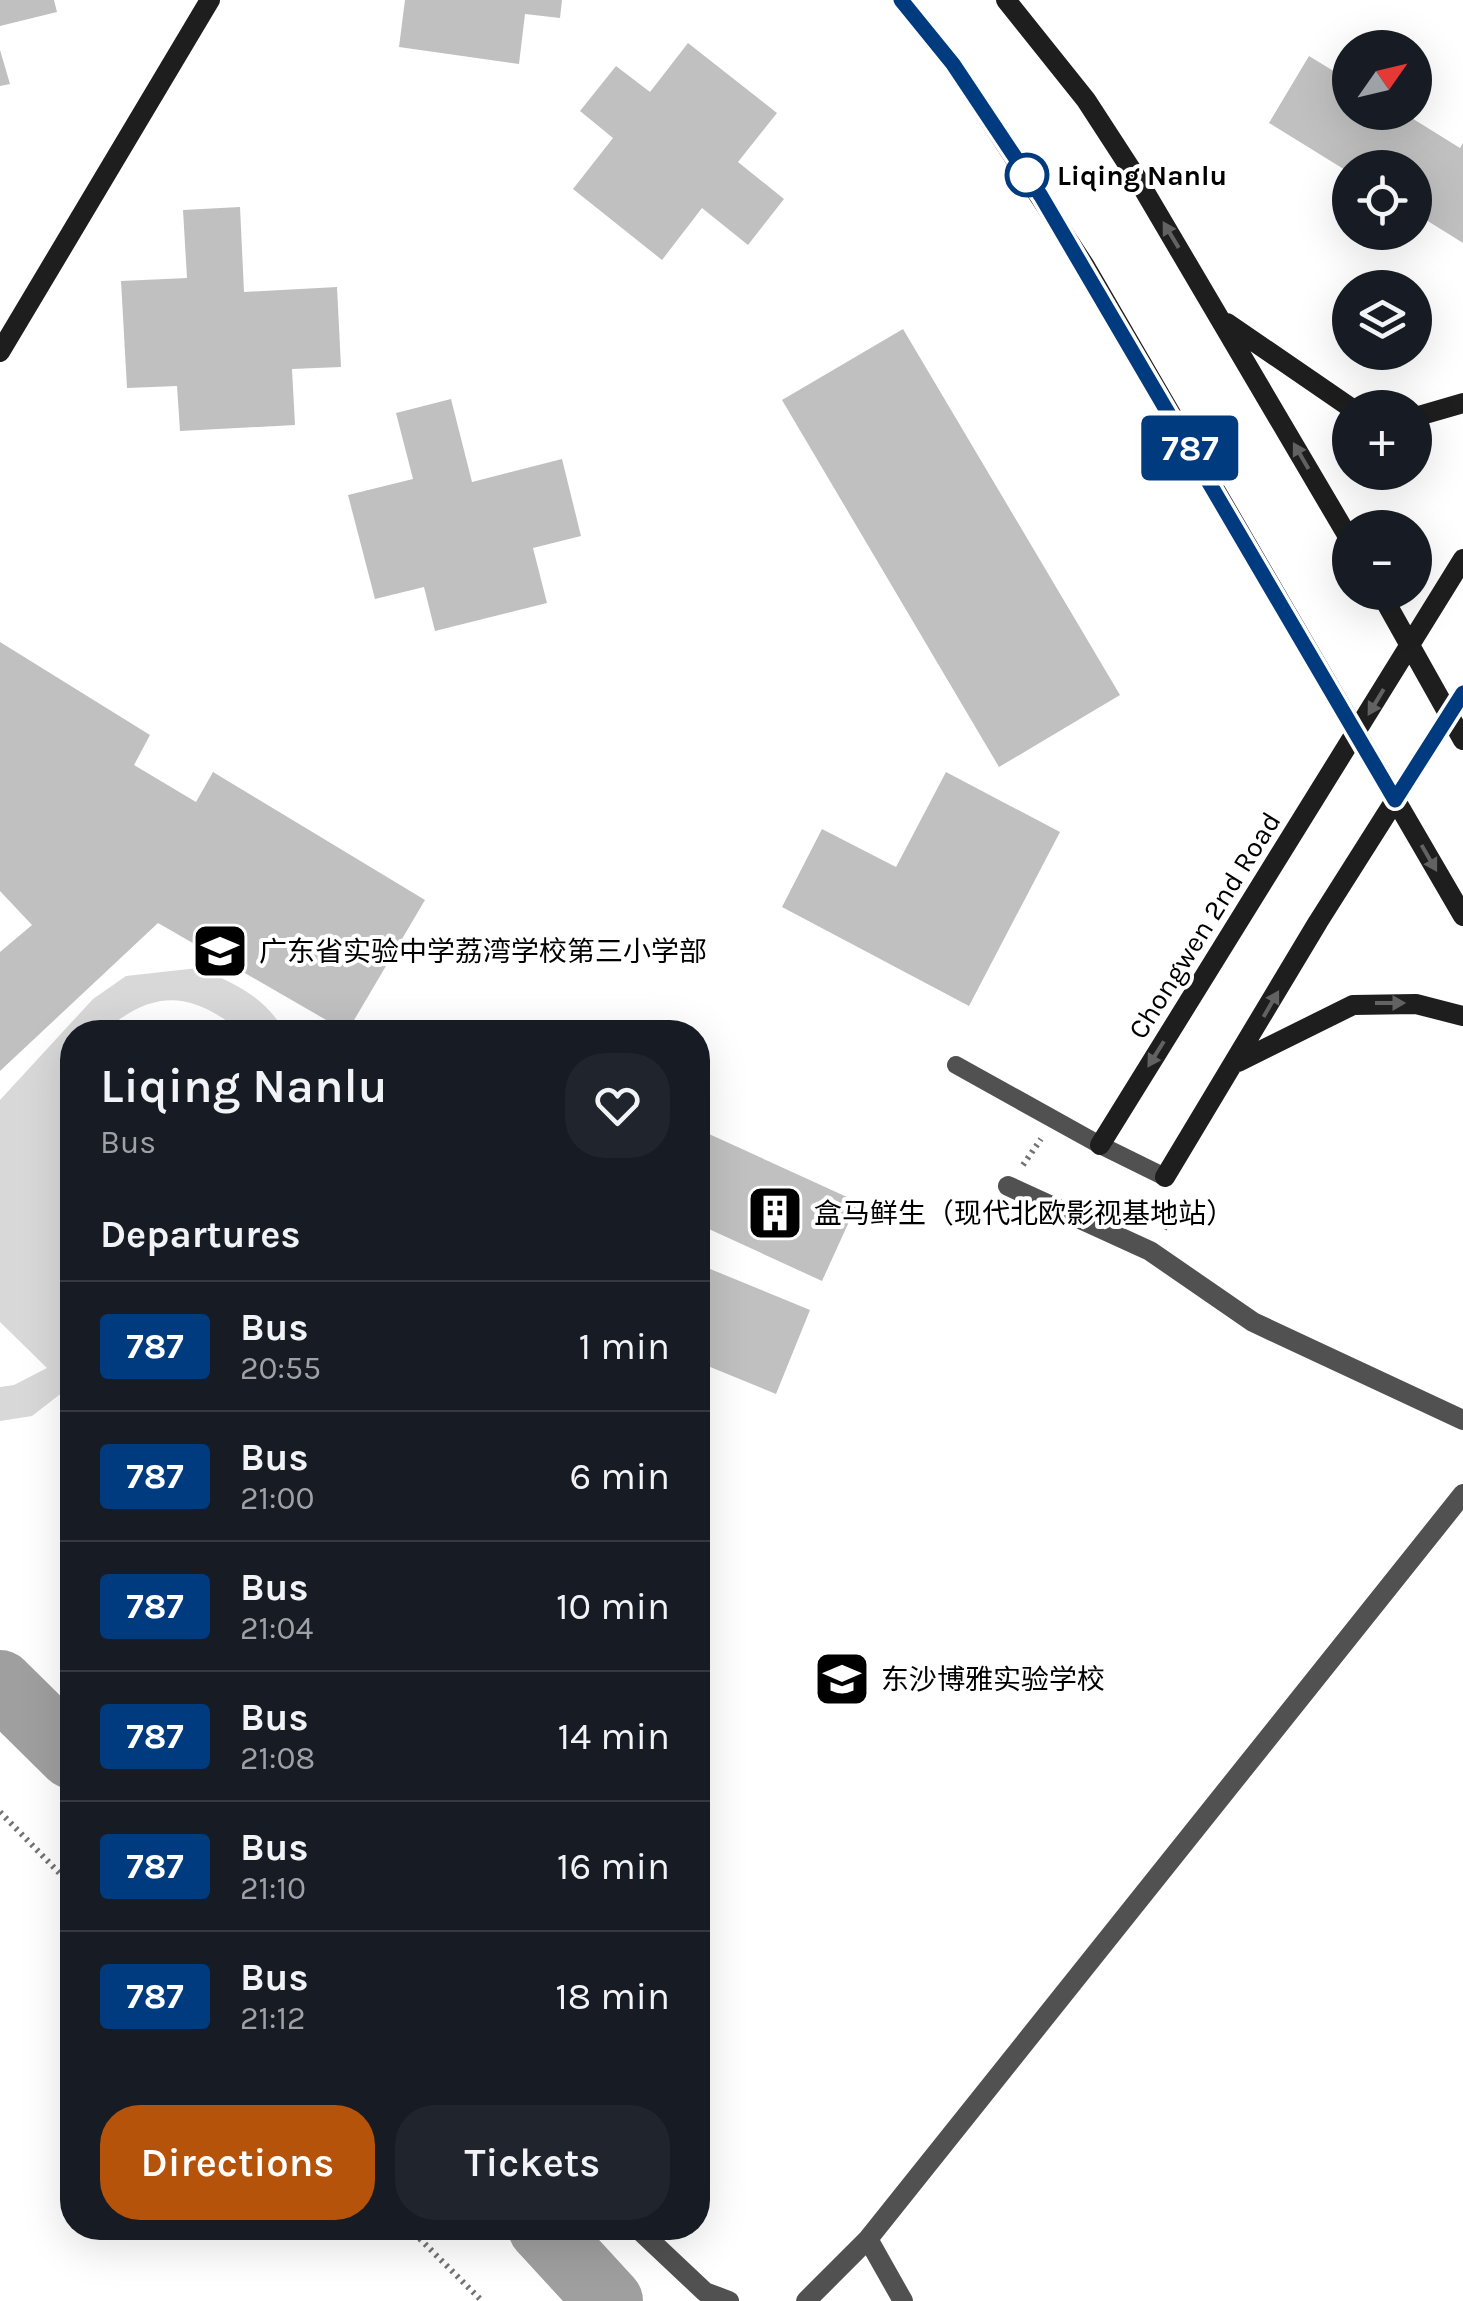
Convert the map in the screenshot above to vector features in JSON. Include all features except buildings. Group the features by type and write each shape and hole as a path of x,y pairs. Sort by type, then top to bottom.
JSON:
{"main road":[{"path":"0,352 210,0"},
{"path":"901,0 953,64 1041,196 1463,916"},
{"path":"1006,0 1086,100 1138,180 1332,510"},
{"path":"1221,319 1332,396"},
{"path":"1432,412 1463,403"},
{"name":"Chongwen 2nd Road","path":"1100,1145 1463,559"},
{"path":"1391,610 1463,740"},
{"path":"1165,1176 1318,922 1463,693"},
{"path":"1236,1063 1352,1004 1416,1004 1463,1016"}],"street":[{"path":"1008,1186 1150,1251 1253,1322 1463,1420"},
{"path":"806,2301 868,2240 1463,1494"},
{"path":"650,2240 705,2292 729,2301"},
{"path":"868,2240 903,2301"}],"lane":[{"path":"956,1066 1165,1176"}],"path":[{"path":"0,1812 60,1874"},
{"path":"421,2240 482,2301"}],"shaded area":[{"path":"198,968 248,992 277,1020 225,1020 195,1004 165,1001 149,1004 119,1020 74,1020 93,999 126,976"},
{"path":"60,1035 60,1394 32,1416 0,1421 0,1387 14,1385 47,1368 0,1322 0,1100"}],"waterway":[{"path":"0,1684 60,1743"},
{"path":"553,2240 609,2301"}],"bus line":[{"name":"787","path":"901,0 953,64 1085,266 1395,800 1463,693"}],"place":[{"name":"Liqing Nanlu","path":"1027,175"},
{"name":"广东省实验中学荔湾学校第三小学部","path":"220,951"},
{"name":"盒马鲜生（现代北欧影视基地站）","path":"775,1213"},
{"name":"东沙博雅实验学校","path":"842,1679"}]}
